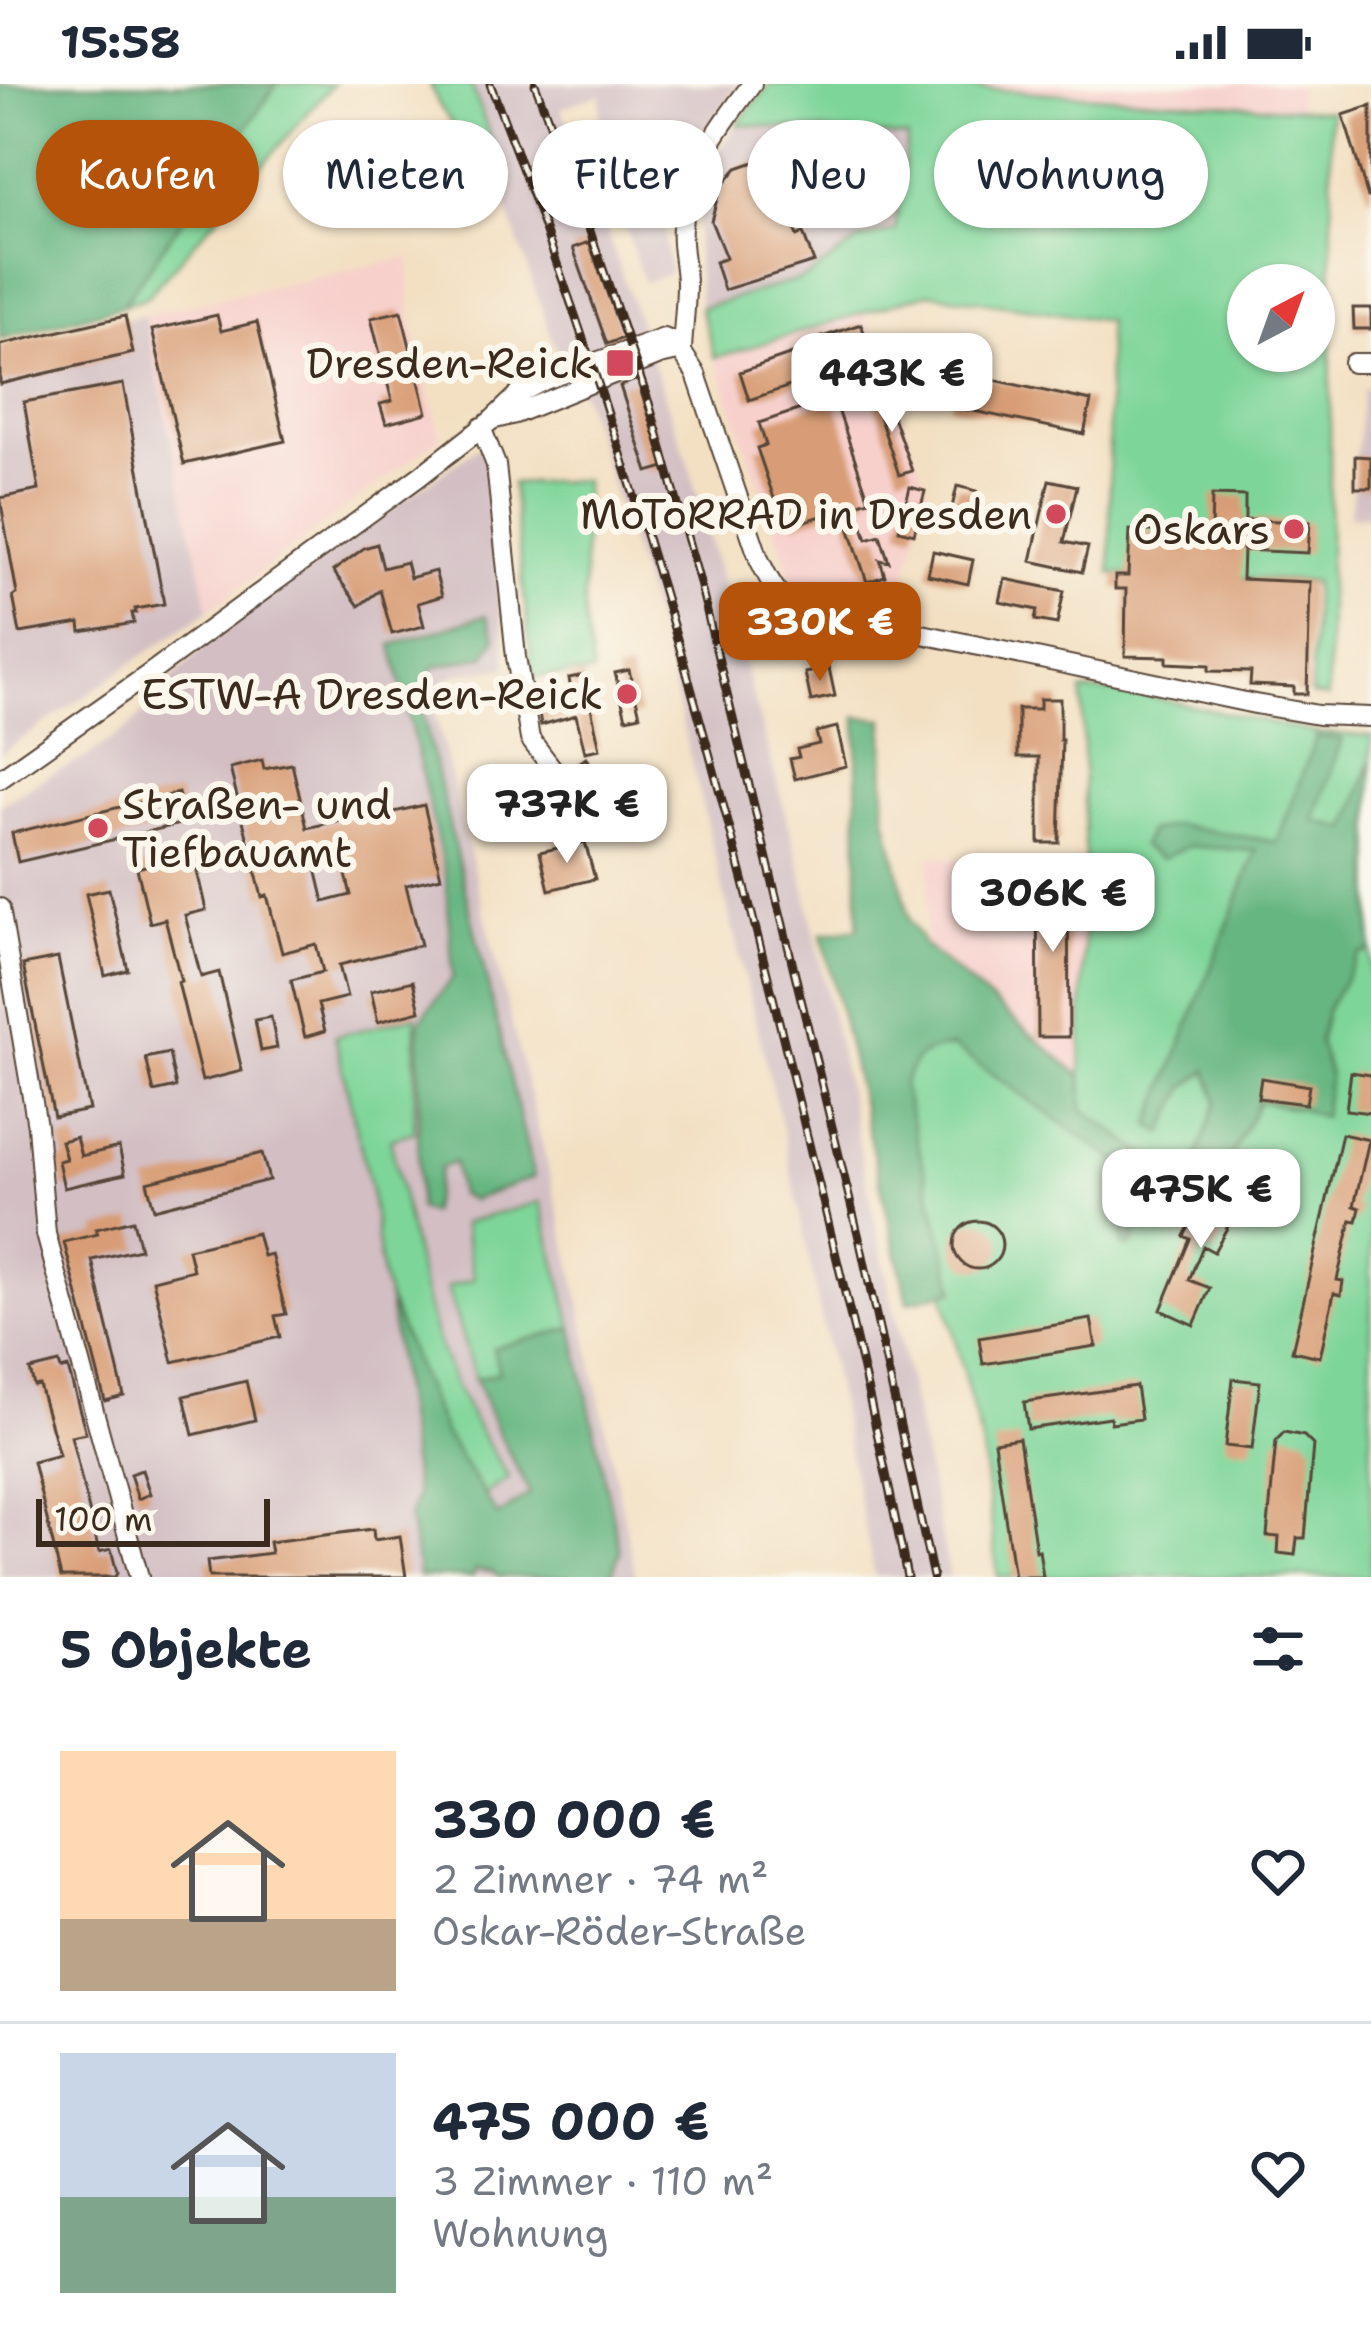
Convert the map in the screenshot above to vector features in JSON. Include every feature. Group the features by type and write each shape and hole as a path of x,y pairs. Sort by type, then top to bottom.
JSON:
{"street":[{"path":"682,350 686,277 681,251 687,195 705,150 752,84"},
{"path":"0,779 421,476 520,393 664,338 676,343 692,365 760,559 783,601 797,608 1255,704 1318,715 1371,716"},
{"path":"486,424 496,465 516,657 530,739 581,806 598,819"},
{"path":"0,908 37,1126 46,1234 140,1577"}],"shaded area":[{"path":"463,84 738,84 714,120 600,120 601,94 561,108 567,120 532,120 532,228 606,228 688,462 801,869 950,1577 875,1577 782,1128 664,651 586,405 564,353 557,352 508,212 508,120 476,120"},
{"path":"907,84 1297,84 1299,109"},
{"path":"737,124 747,125 747,228 896,228 895,232 860,239 807,278 700,308 698,228 723,228 723,147"},
{"path":"626,228 663,228 670,273 644,283"},
{"path":"409,257 411,317 441,437 209,610 144,315"},
{"path":"864,311 928,490 897,611 795,586 715,358"},
{"path":"144,315 209,610 0,754 0,352"},
{"path":"1363,389 1371,389 1371,516 1350,516"},
{"path":"483,444 507,668 459,673 443,681 432,703 573,1269 636,1577 0,1577 0,805 86,758 135,722 225,627"},
{"path":"930,857 1018,860 1039,870 1085,873 1082,1077 925,946"}],"green space":[{"path":"0,84 277,84 252,120 36,120 36,228 176,228 122,306 0,339"},
{"path":"277,84 333,84 302,120 283,120 283,141 259,169 259,120 252,120"},
{"path":"430,84 471,84 484,120 450,120"},
{"path":"771,84 907,84 1330,111 1332,264 1227,264 1227,372 1331,372 1328,697 1311,695 1314,581 1111,573 1107,321 928,293 715,358 700,308 806,278 861,239 910,228 910,120 747,120 747,125 737,124"},
{"path":"176,228 207,228 147,297 122,306"},
{"path":"584,480 584,619 593,673 533,677 512,484"},
{"path":"486,615 496,638 485,656 434,667 417,690 534,1177 472,1200 459,1195 454,1162 440,1168 430,1213 418,1209 419,1022 453,977 446,877 392,645"},
{"path":"1082,691 1129,692 1316,733 1371,736 1371,1577 998,1577 981,1441 885,1066 925,946 1081,1076"},
{"path":"857,717 884,719 885,813 910,921 925,946 1082,1077 1083,1109 1150,1158 1151,1177 1132,1246 1122,1246 1133,1173 954,1047 934,1050 916,1061 903,1086 955,1290 908,1302 822,934 858,928"},
{"path":"1316,737 1342,739 1314,821 1348,829 1371,761 1371,951 1360,954 1327,1009 1319,1042 1329,1075 1323,1117 1259,1101 1218,1183 1175,1207 1177,1181 1196,1159 1217,1101 1207,1070 1186,1087 1163,1133 1150,1125 1256,851 1189,846 1161,859 1141,846 1149,831 1176,825 1277,842"},
{"path":"416,1016 414,1132 390,1139 440,1345 462,1400 509,1478 484,1495 444,1433 389,1301 371,1191 335,1036"},
{"path":"540,1202 573,1328 494,1348 499,1373 475,1379 447,1287 474,1279 463,1223"},
{"path":"389,1301 444,1433 498,1516 530,1493 475,1379 499,1373 493,1348 573,1328 620,1552 611,1577 498,1577 475,1570 473,1577 419,1577 409,1516 416,1496"}],"building":[{"path":"1371,106 1371,197 1368,197 1343,115"},
{"path":"747,165 747,228 794,228 797,236 803,233 814,262 724,290 715,262 726,258 714,228 723,228 723,184 737,168"},
{"path":"589,242 623,338 607,344 573,248"},
{"path":"1353,308 1371,308 1371,329 1354,329"},
{"path":"401,311 427,413 386,424 380,404 392,401 371,318"},
{"path":"217,315 221,331 257,322 285,441 184,464 152,330"},
{"path":"125,316 133,353 0,384 0,345"},
{"path":"861,324 875,364 822,382 819,376 749,400 740,372"},
{"path":"957,372 1091,401 1084,434 950,406"},
{"path":"637,379 665,467 648,472 620,386"},
{"path":"123,384 164,604 135,609 134,623 81,632 80,623 20,633 0,498 39,490 24,402"},
{"path":"885,394 912,471 899,475 873,398"},
{"path":"834,398 869,500 856,504 867,539 880,535 889,562 880,560 885,576 867,582 843,509 794,525 786,504 777,507 757,448 766,445 759,423"},
{"path":"1355,456 1371,457 1371,488 1355,488"},
{"name":"MoToRRAD in Dresden","path":"1049,480 1077,486 1064,542 1088,547 1082,572 1031,561"},
{"path":"957,486 977,491 975,500 983,502 978,523 950,516"},
{"path":"910,487 925,491 914,534 899,530"},
{"path":"1212,495 1245,496 1245,520 1310,522 1308,553 1243,550 1242,579 1310,582 1307,694 1294,694 1294,687 1250,685 1251,672 1209,671 1209,665 1167,663 1167,657 1125,656 1126,589 1115,589 1115,576 1128,576 1130,530 1211,534"},
{"path":"377,544 383,568 406,562 410,578 435,571 442,596 418,603 424,626 392,634 380,590 359,606 333,571"},
{"path":"933,551 973,560 968,584 928,575"},
{"path":"1005,579 1064,591 1057,624 1035,620 1037,610 1000,602"},
{"path":"829,668 835,696 811,701 805,673"},
{"name":"ESTW-A Dresden-Reick","path":"629,670 640,715 626,718 615,673"},
{"path":"584,675 600,749 585,752 576,715 541,725 537,701 571,691 569,678"},
{"path":"1040,699 1060,699 1059,843 1039,843 1039,757 1018,757 1018,709 1040,709"},
{"path":"837,727 846,766 795,779 790,759 799,757 797,749 819,744 816,732"},
{"path":"586,758 595,771 580,782 570,769"},
{"path":"262,760 264,769 292,764 307,828 424,805 441,877 406,885 421,945 339,965 347,997 318,1004 325,1031 305,1037 291,980 323,972 316,944 282,953 267,895 262,897 230,768","holes":["340,850 351,895 324,902 313,856"]},
{"name":"Straßen- und Tiefbauamt","path":"178,793 185,823 18,862 12,833"},
{"path":"585,842 595,879 549,890 540,852"},
{"path":"193,854 206,910 185,915 201,977 219,972 242,1071 202,1081 165,919 150,923 137,868"},
{"path":"1037,873 1068,873 1069,1037 1038,1037"},
{"path":"109,889 128,970 105,976 86,894"},
{"path":"58,958 89,1110 54,1117 23,965"},
{"path":"413,981 420,1011 378,1022 371,991"},
{"path":"271,1017 277,1048 261,1051 255,1020"},
{"path":"169,1053 176,1087 154,1092 146,1058"},
{"path":"1351,1072 1371,1075 1371,1113 1346,1110"},
{"path":"1261,1078 1309,1086 1306,1104 1258,1098"},
{"path":"1342,1134 1369,1140 1354,1206 1360,1208 1357,1221 1351,1220 1337,1280 1343,1281 1341,1295 1334,1293 1320,1357 1292,1351"},
{"path":"76,1137 81,1156 119,1147 125,1174 64,1188 58,1161 66,1159 61,1141"},
{"path":"262,1153 269,1180 154,1209 147,1182"},
{"path":"1214,1180 1244,1196 1214,1252 1203,1246 1189,1280 1210,1288 1194,1325 1161,1310 1190,1239 1184,1236"},
{"path":"133,1220 140,1249 92,1260 124,1396 105,1401 64,1242"},
{"path":"978,1221 995,1228 1002,1245 995,1262 978,1269 961,1262 954,1245 961,1228"},
{"path":"257,1233 263,1256 271,1254 286,1314 275,1316 280,1337 173,1362 153,1280 193,1270 188,1249"},
{"path":"1091,1319 1096,1346 983,1364 979,1338"},
{"path":"59,1363 61,1370 68,1368 86,1433 71,1436 99,1552 111,1549 115,1577 61,1577 33,1462 59,1455 39,1385 34,1386 30,1370"},
{"path":"1233,1379 1260,1382 1252,1449 1225,1446"},
{"path":"246,1381 255,1420 193,1435 184,1396"},
{"path":"1136,1386 1141,1419 1111,1423 1110,1417 1028,1429 1024,1402"},
{"path":"1284,1432 1304,1436 1313,1445 1305,1538 1297,1538 1295,1555 1278,1553 1279,1537 1267,1536 1276,1441"},
{"path":"1019,1438 1043,1577 1014,1577 994,1442"},
{"path":"142,1470 150,1494 138,1499 130,1474"},
{"path":"373,1529 374,1540 400,1536 406,1577 209,1577 207,1561 271,1553 269,1542"}],"railway":[{"path":"490,84 623,459 698,714 827,1218 907,1577"},
{"path":"535,84 649,403 699,579 860,1242 933,1577"}],"place":[{"name":"Dresden-Reick","path":"620,363"},
{"name":"MoToRRAD in Dresden","path":"1056,514"},
{"name":"Oskars","path":"1294,529"},
{"name":"ESTW-A Dresden-Reick","path":"627,694"},
{"name":"Straßen- und Tiefbauamt","path":"98,828"}]}
